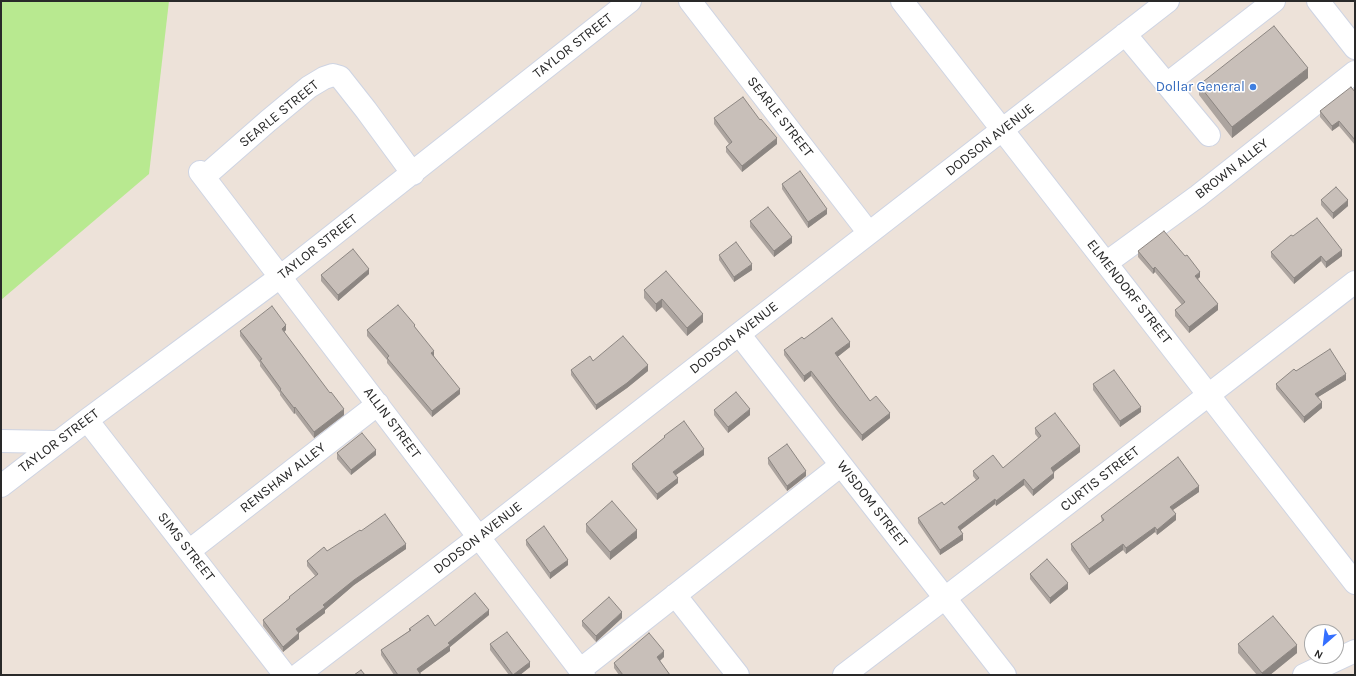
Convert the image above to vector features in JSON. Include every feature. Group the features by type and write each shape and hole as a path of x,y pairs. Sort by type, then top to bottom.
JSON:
{"street":[{"name":"TAYLOR STREET","path":"1,486 87,420 280,277 413,174 630,1"},
{"name":"SEARLE STREET","path":"690,1 869,233"},
{"name":"ELMENDORF STREET","path":"902,1 1355,583"},
{"name":"DODSON AVENUE","path":"298,675 479,537 1168,1"},
{"path":"1167,84 1274,1"},
{"path":"1318,1 1355,48"},
{"path":"1126,34 1210,135"},
{"name":"BROWN ALLEY","path":"1106,263 1198,196 1355,72"},
{"name":"SEARLE STREET","path":"202,174 309,87 332,75 340,78 366,110 413,174"},
{"name":"ALLIN STREET","path":"202,174 582,672"},
{"name":"CURTIS STREET","path":"844,675 1355,282"},
{"name":"WISDOM STREET","path":"739,334 1005,675"},
{"name":"RENSHAW ALLEY","path":"189,551 378,404"},
{"name":"SIMS STREET","path":"87,420 285,675"},
{"path":"1,441 58,442"},
{"path":"582,672 675,595 841,465"},
{"path":"675,595 738,675"},
{"path":"1304,675 1355,651"}],"green space":[{"path":"1,1 169,1 149,174 1,300"}],"building":[{"name":"Dollar General","path":"1274,26 1308,68 1232,127 1199,85"},
{"path":"1351,87 1355,92 1355,140 1339,121 1332,126 1320,111"},
{"path":"743,97 760,120 761,119 777,138 742,166 726,147 732,142 714,118"},
{"path":"800,171 827,209 808,222 782,184"},
{"path":"1336,187 1348,200 1333,213 1321,200"},
{"path":"768,207 792,237 774,251 750,221"},
{"path":"1317,218 1342,250 1326,262 1321,256 1294,278 1271,252 1291,235 1293,236"},
{"path":"1164,231 1185,256 1187,255 1200,272 1195,276 1218,304 1189,327 1175,310 1185,302 1155,267 1153,269 1138,251"},
{"path":"736,242 752,264 734,277 719,255"},
{"path":"353,249 369,269 338,295 321,275"},
{"path":"666,271 703,314 687,328 662,299 656,304 644,290"},
{"path":"398,305 434,351 431,353 460,389 432,411 387,358 389,356 367,330"},
{"path":"272,306 286,325 282,329 330,393 331,392 344,409 314,432 280,390 281,389 260,360 262,359 240,331"},
{"path":"832,318 850,342 835,353 870,401 876,396 890,413 862,435 811,371 804,376 784,350 802,337 804,339"},
{"path":"623,336 648,365 627,383 596,405 571,370 590,356 593,361"},
{"path":"1330,349 1346,374 1315,394 1322,402 1304,417 1276,384 1294,369 1296,371"},
{"path":"1114,370 1141,407 1120,421 1093,384"},
{"path":"736,392 750,409 728,427 714,410"},
{"path":"1055,413 1080,446 1051,468 1054,473 1033,490 1024,479 996,501 995,499 958,527 963,534 940,550 918,518 942,502 944,505 979,478 973,471 993,455 1003,468 1041,436 1035,428"},
{"path":"684,421 704,449 673,472 678,478 657,494 632,464"},
{"path":"362,433 376,450 351,470 337,453"},
{"path":"787,444 806,471 787,486 768,458"},
{"path":"1178,457 1199,486 1170,507 1176,514 1157,530 1155,527 1126,548 1123,544 1089,569 1071,544 1104,520 1101,516"},
{"path":"612,501 637,530 610,552 586,524"},
{"path":"385,514 406,544 354,580 323,605 325,607 296,629 299,633 283,647 263,620 318,574 307,561 324,547 327,551 360,530 361,531"},
{"path":"544,526 568,560 550,573 526,540"},
{"path":"1047,559 1068,583 1050,598 1030,574"},
{"path":"475,593 489,610 448,643 450,645 417,669 421,675 398,675 381,650 411,630 409,629 428,615 435,626"},
{"path":"609,597 622,612 596,636 582,621"},
{"path":"1273,616 1297,645 1262,673 1238,644"},
{"path":"507,632 530,662 513,675 490,644"},
{"path":"649,633 664,651 657,657 670,675 623,675 614,663"},
{"path":"361,670 365,675 354,675"}],"place":[{"name":"Dollar General","path":"1253,87"}]}
